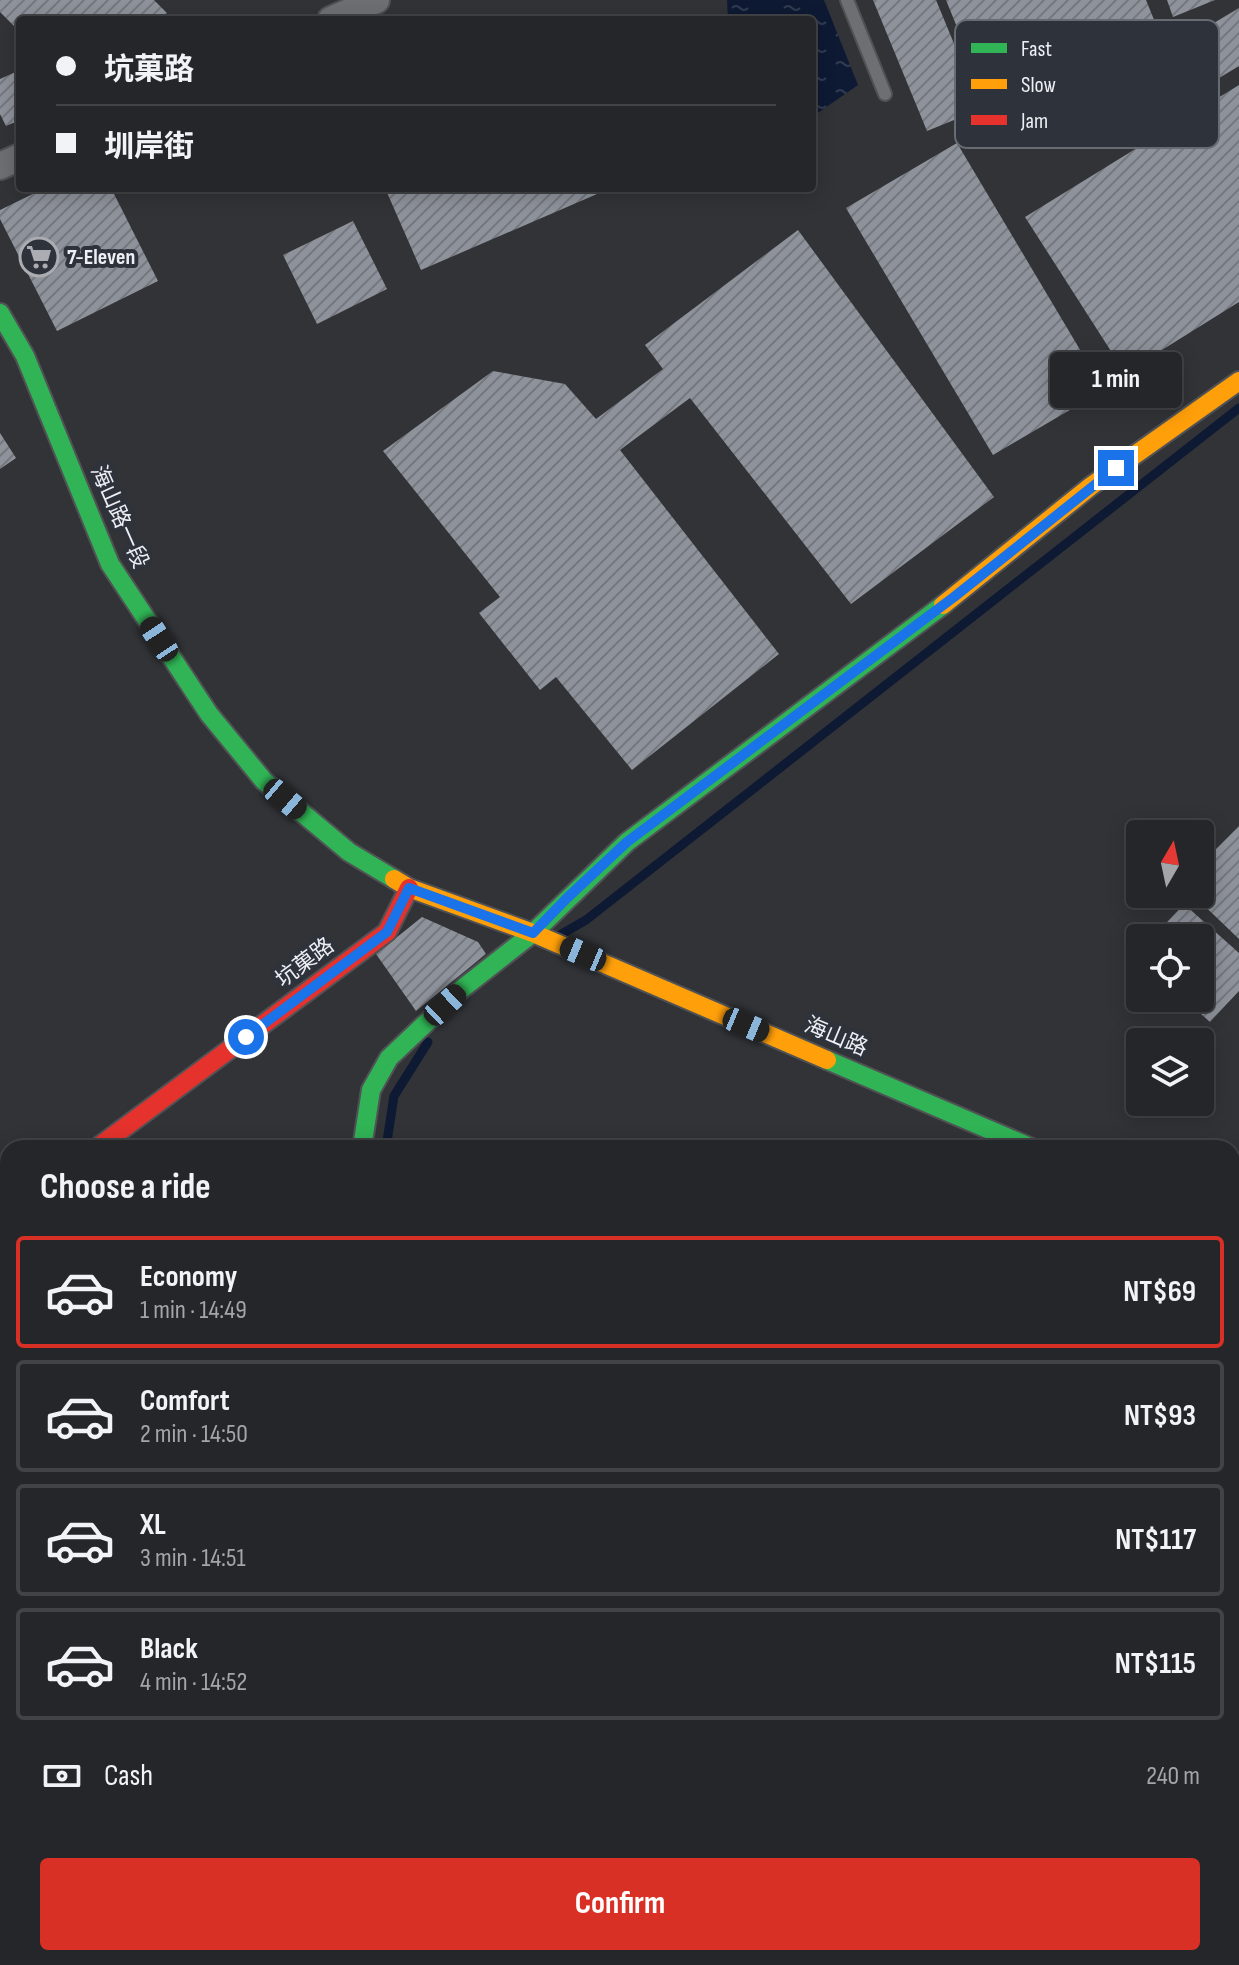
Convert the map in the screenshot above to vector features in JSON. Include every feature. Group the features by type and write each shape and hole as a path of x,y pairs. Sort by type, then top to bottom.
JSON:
{"street":[{"path":"340,16 376,0"},
{"name":"海山路一段","path":"0,313 25,356 110,564 209,714 264,781 349,852 409,888 533,933"},
{"path":"363,1140 371,1090 389,1058 463,988 533,933 627,842 954,597 1091,486 1239,381"},
{"name":"坑菓路","path":"108,1140 387,932 409,888"},
{"name":"海山路","path":"533,933 1013,1140"}],"lane":[{"path":"847,0 885,94"}],"water":[{"path":"727,0 824,0 858,85 816,114 816,16 728,16"}],"building":[{"path":"0,0 154,0 167,13 164,16 16,16 16,28 0,12"},
{"path":"873,0 936,0 955,46 955,120 927,131"},
{"path":"946,0 1146,0 1154,20 955,20"},
{"path":"1167,0 1215,0 1173,17"},
{"path":"1239,8 1239,66 1219,78 1219,20"},
{"path":"16,72 16,122 6,126 0,114 0,79"},
{"path":"1239,85 1239,302 1125,373 1025,217 1137,148 1219,148 1219,97"},
{"path":"955,144 1104,390 993,455 846,208"},
{"path":"37,192 113,192 158,281 57,331 0,219 0,210"},
{"path":"387,192 602,192 421,270"},
{"path":"353,221 387,289 317,324 283,255"},
{"path":"798,230 994,497 851,604 690,398 620,450 779,654 632,770 556,677 540,690 479,613 500,597 383,451 493,371 565,384 596,419 663,369 645,345"},
{"path":"0,433 16,458 0,469"},
{"path":"1239,826 1239,939 1207,908 1214,908 1214,851"},
{"path":"1180,908 1188,908 1206,924 1165,924"},
{"path":"422,917 478,942 486,954 416,1011 376,954"},
{"path":"1214,931 1239,953 1239,991 1210,1022 1199,1012 1214,1012"}],"waterway":[{"path":"560,935 586,920 1239,408"},
{"path":"387,1140 394,1096 428,1042"}],"traffic: fast":[{"path":"0,313 25,356 110,564 209,714 264,781 349,852 394,879"},
{"path":"363,1140 371,1090 389,1058 463,988 533,933 627,842 943,605"},
{"path":"827,1060 1013,1140"}],"traffic: slow":[{"path":"943,605 1091,486 1239,381"},
{"path":"394,879 409,888 533,933 827,1060"}],"traffic: jam":[{"path":"108,1140 387,932 409,888"}],"place":[{"name":"7-Eleven","path":"39,257"}],"route":[{"path":"246,1037 387,932 409,888 533,933 627,842 954,597 1116,468"}]}
